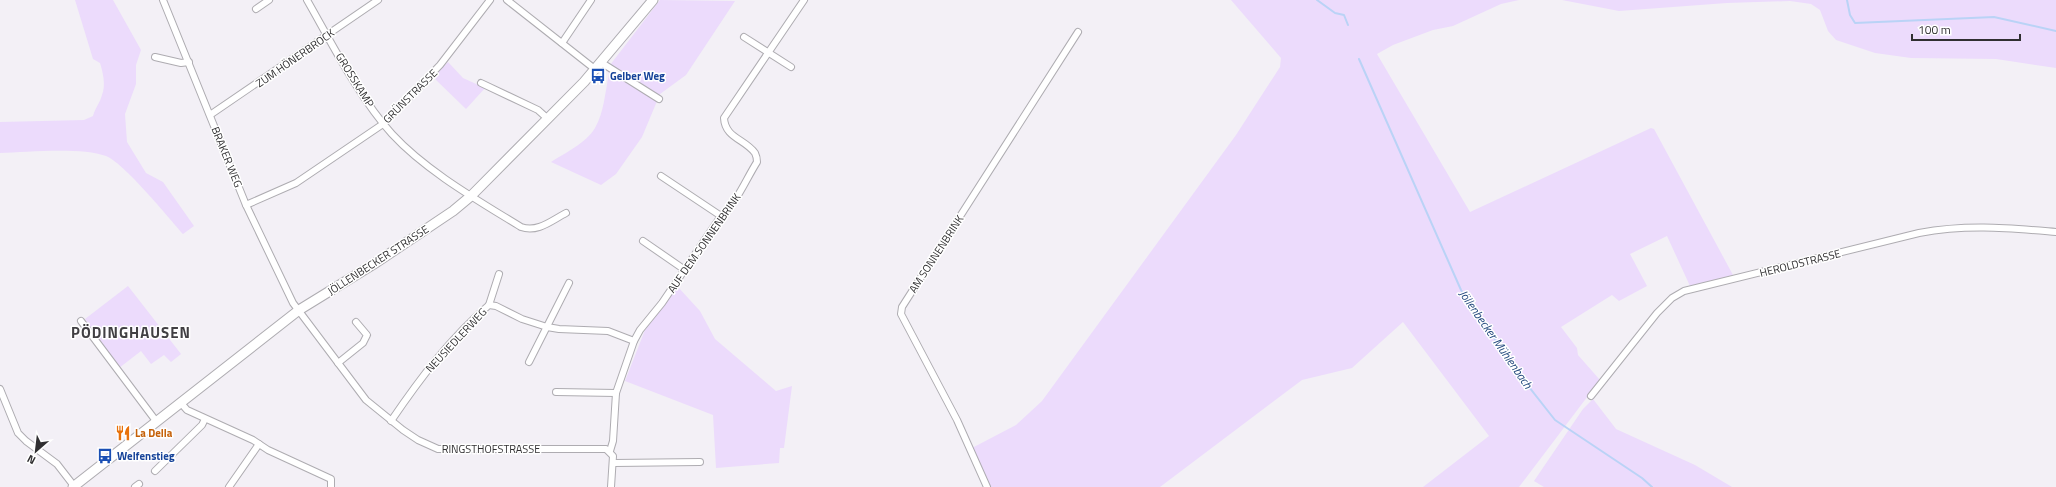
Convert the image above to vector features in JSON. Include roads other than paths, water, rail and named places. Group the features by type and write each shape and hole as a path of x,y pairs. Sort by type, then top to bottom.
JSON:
{"main road":[{"name":"JÖLLENBECKER STRASSE","path":"77,486 156,421 299,310 377,262 453,211 471,196 596,70 653,0"}],"street":[{"name":"BRAKER WEG","path":"163,0 246,205 279,277 293,303 299,310"},
{"path":"256,9 269,0"},
{"name":"GROSSKAMP","path":"307,0 383,124 394,136 433,169 471,196 528,230 544,225 566,213"},
{"name":"ZUM HÖNERBROCK","path":"210,115 328,36 378,0"},
{"name":"GRÜNSTRASSE","path":"246,205 296,183 383,124 440,65 490,0"},
{"path":"507,0 596,70"},
{"path":"562,43 591,0"},
{"name":"AUF DEM SONNENBRINK","path":"610,451 613,441 616,393 634,341 640,330 685,270 721,216 728,210 743,189 745,180 757,162 755,153 728,132 724,118 804,0"},
{"name":"AM SONNENBRINK","path":"987,487 962,432 901,314 902,307 1078,32"},
{"path":"744,37 791,67"},
{"path":"155,58 181,63 189,62"},
{"path":"602,62 660,99"},
{"path":"482,83 538,110 548,119"},
{"path":"661,176 721,216"},
{"name":"HEROLDSTRASSE","path":"1591,396 1657,313 1672,298 1684,291 1919,233 1950,228 2001,227 2056,232"},
{"path":"643,241 685,270"},
{"path":"489,305 499,274"},
{"path":"528,362 569,283"},
{"name":"NEUSIEDLERWEG","path":"391,422 424,374 476,316 489,305 496,306 522,319 546,327 608,331 634,341"},
{"name":"RINGSTHOFSTRASSE","path":"299,310 366,400 391,422 418,440 438,449 599,448 610,451"},
{"path":"81,321 156,421"},
{"path":"338,362 363,343 367,335 356,322"},
{"path":"0,389 18,433 26,441 57,464 77,486"},
{"path":"556,392 616,393"},
{"path":"180,402 187,410 331,479 331,487"},
{"path":"155,471 202,424 205,418"},
{"path":"230,487 259,444"},
{"path":"610,451 614,463 611,487"},
{"path":"614,463 700,462"}],"waterway":[{"path":"1317,0 1335,13 1344,15 1348,25"},
{"path":"1847,0 1850,15 1855,23 1994,17 2056,31"},
{"name":"Jöllenbecker Mühlenbach","path":"1359,59 1461,290 1518,373 1555,420 1642,478 1652,487"}],"place":[{"name":"Gelber Weg","path":"598,76"},
{"name":"La Della","path":"123,433"},
{"name":"Welfenstieg","path":"105,456"}],"district":[{"name":"PÖDINGHAUSEN","path":"131,332"}]}
